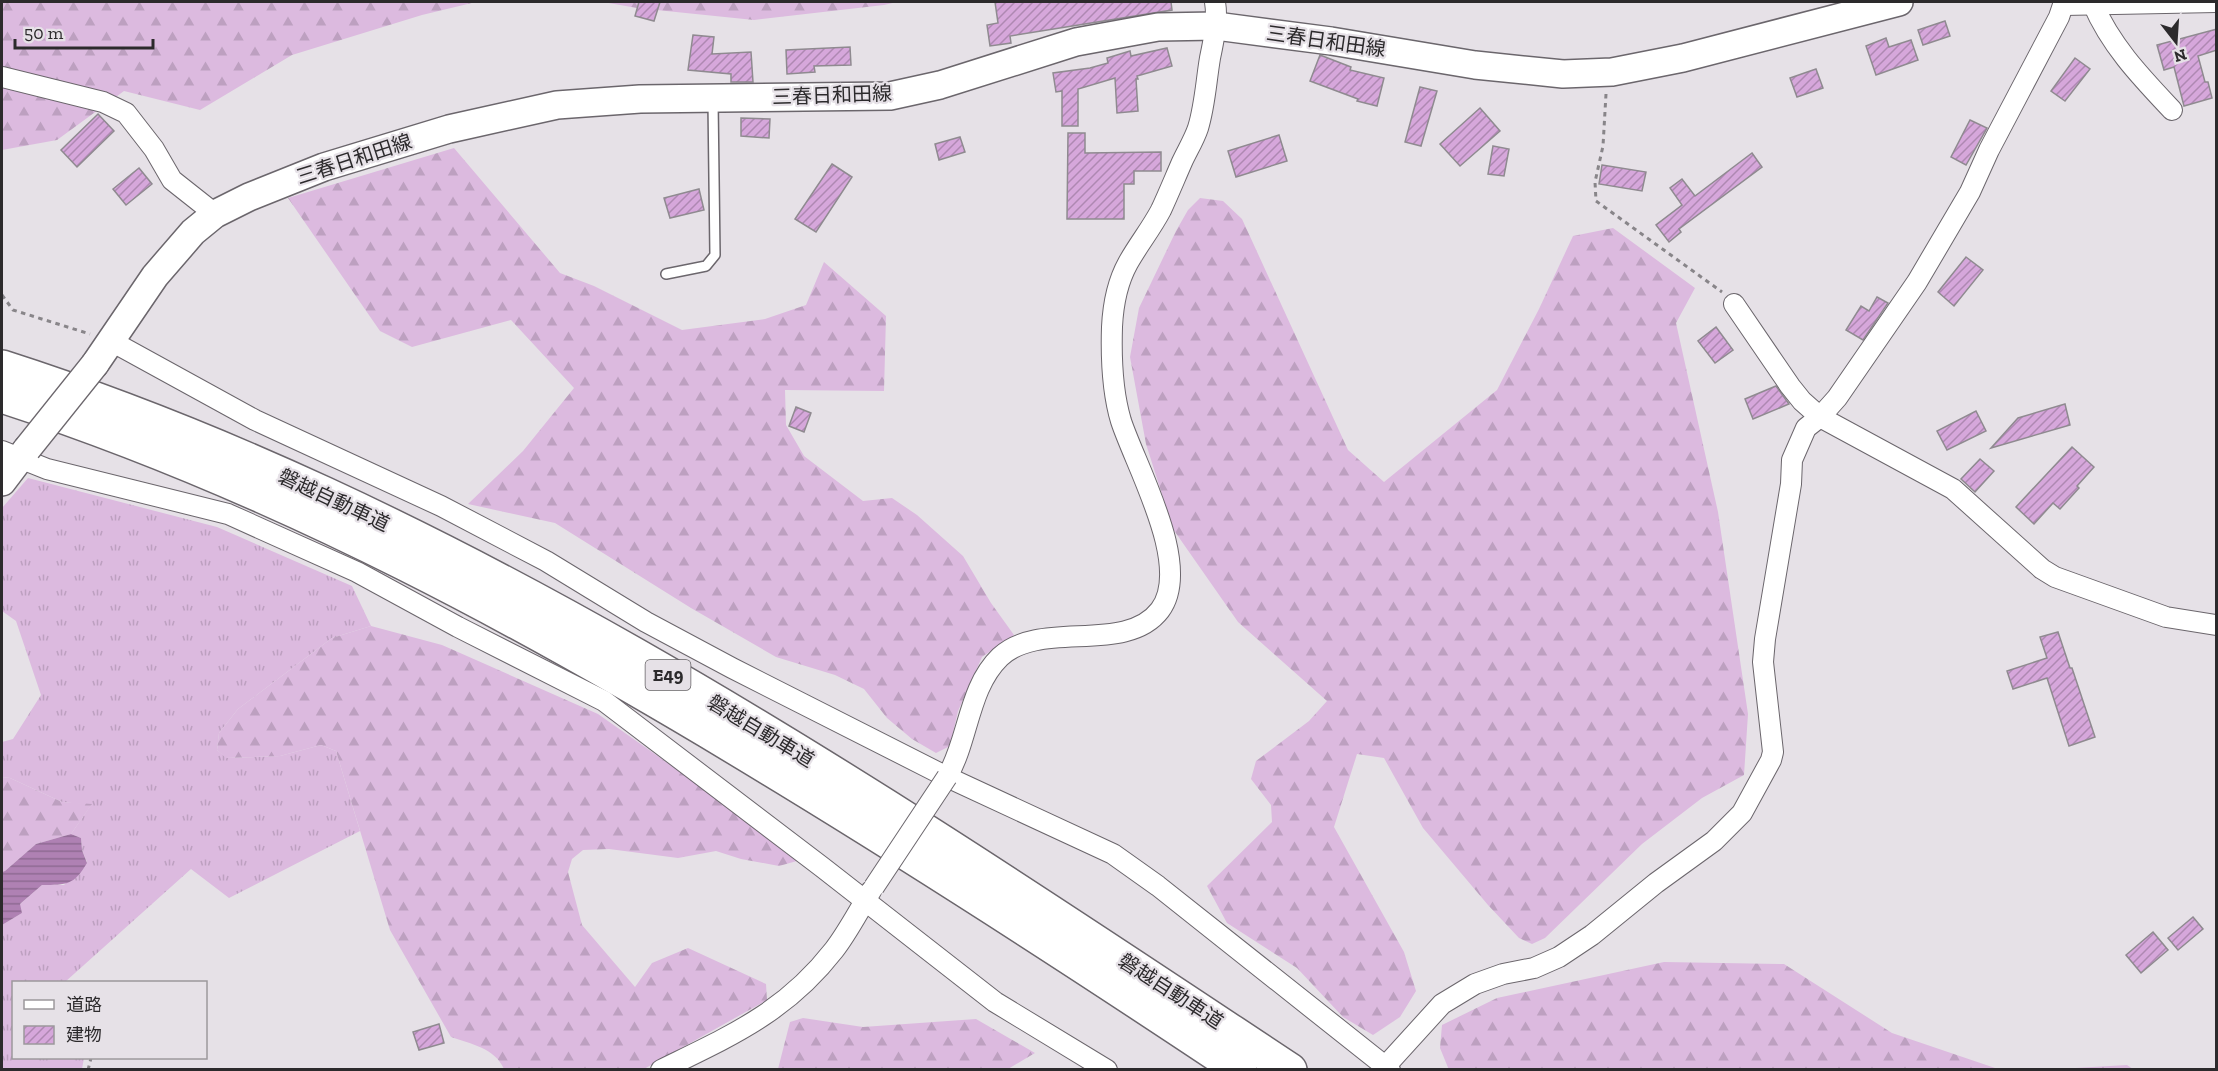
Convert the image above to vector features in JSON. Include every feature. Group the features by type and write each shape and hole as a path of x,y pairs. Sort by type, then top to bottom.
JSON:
{"highway":[{"name":"磐越自動車道","path":"2,367 192,436 310,488 445,552 593,631 739,716 927,832 1290,1070"},
{"name":"磐越自動車道","path":"2,396 182,462 300,513 438,580 579,655 915,858 1240,1070"}],"main road":[{"name":"三春日和田線","path":"2,482 16,453 95,364 168,260 193,232 215,214 249,197 324,167 450,129 557,105 640,99 890,96 940,85 1076,42 1215,14 1331,41 1475,65 1563,74 1605,72 1647,66 1899,2"}],"street":[{"path":"111,341 255,420 473,523 546,561 665,633 947,777 1113,855 1158,886 1385,1068 1442,1004 1475,984 1503,974 1534,968 1559,957 1592,935 1656,883 1714,841 1742,813 1771,760 1773,752 1763,662 1765,639 1791,484 1792,460 1806,428 1820,417 1837,398 1917,282 1970,192 2064,3 2217,2"},
{"path":"2093,4 2113,41 2137,72 2172,110"},
{"path":"661,1070 749,1026 790,996 834,949 947,777 962,745 975,695 987,673 1001,656 1017,646 1047,638 1104,635 1127,630 1145,622 1160,610 1172,580 1171,569 1164,534 1121,420 1116,400 1112,375 1113,320 1115,300 1127,265 1160,212 1197,130 1205,100 1215,14"},
{"path":"2,77 103,102 126,113 154,149 172,180 215,214"},
{"path":"1734,304 1790,386 1802,401 1820,417 1953,489 2042,570 2055,577 2166,617 2217,625"},
{"path":"16,453 47,469 228,514 357,572 458,627 604,701 869,893 995,1002 1107,1070"}],"lane":[{"path":"666,274 706,266 715,255 713,99"}],"path":[{"path":"1605,72 1603,146 1595,182 1596,201 1715,286 1734,304"},
{"path":"2,295 13,310 111,341"}],"green space":[{"path":"2,2 476,2 422,15 292,55 200,110 124,91 57,140 2,150"},
{"path":"603,2 897,2 754,20 637,8"},
{"path":"454,148 560,273 594,286 682,330 765,319 806,305 824,262 886,316 884,391 785,390 786,425 804,456 863,501 892,498 917,515 963,556 991,603 1014,635 982,657 958,711 950,746 936,753 912,739 887,718 864,689 835,675 776,657 691,608 555,523 468,504 523,451 574,388 511,320 412,347 380,331 288,198"},
{"path":"1200,198 1223,201 1242,219 1348,450 1384,482 1497,390 1539,309 1573,236 1613,228 1695,288 1676,323 1718,512 1748,714 1744,775 1702,798 1642,844 1545,938 1532,944 1519,938 1423,828 1384,758 1357,754 1334,827 1404,952 1416,991 1400,1017 1373,1035 1343,1017 1297,968 1227,923 1207,886 1272,822 1271,805 1251,779 1256,761 1309,721 1327,701 1238,622 1173,529 1146,444 1130,357 1139,308 1176,231 1188,210"},
{"path":"28,478 217,527 352,586 371,626 332,638 238,709 219,733 217,750 227,758 280,756 321,745 336,751 360,831 229,898 191,869 66,981 12,981 12,1059 84,1059 82,1069 2,1069 2,925 22,913 19,905 42,885 64,885 87,862 82,850 81,838 71,834 91,805 62,802 10,778 2,777 2,742 13,739 41,695 16,621 2,611 2,508"},
{"path":"371,626 442,645 598,714 804,859 779,866 741,859 716,851 678,858 609,849 583,850 572,859 568,872 582,925 635,987 652,963 688,948 766,984 767,1000 644,1069 504,1069 489,1051 451,1037 390,930 336,751 321,745 280,756 226,758 217,750 219,733 238,709 332,638"},
{"path":"2,777 10,778 62,802 92,804 71,834 36,844 2,872"},
{"path":"1664,962 1784,964 1892,1033 1998,1069 1449,1070 1440,1048 1442,1025 1497,998"},
{"path":"803,1018 863,1027 976,1019 1035,1053 1008,1069 778,1069 790,1022"},
{"path":"2127,1065 2133,1069 2058,1069"}],"shaded area":[{"path":"71,834 81,838 82,850 87,863 78,876 64,884 42,885 20,904 22,913 2,925 2,872 36,844"}],"building":[{"path":"639,2 660,2 654,21 635,16"},
{"path":"995,2 1171,2 1172,10 1010,36 1011,43 990,46 987,25 998,23"},
{"path":"1945,21 1950,36 1923,45 1918,30"},
{"path":"2217,29 2217,50 2198,56 2212,98 2184,106 2174,67 2164,70 2157,45"},
{"path":"693,35 714,37 712,54 751,52 753,82 731,82 731,74 688,70"},
{"path":"1886,38 1889,47 1911,40 1918,60 1876,75 1866,46"},
{"path":"850,47 851,65 814,66 815,72 787,74 786,50"},
{"path":"1167,48 1172,66 1137,76 1138,111 1117,113 1115,78 1078,89 1078,126 1062,126 1062,91 1056,92 1053,73 1108,63 1107,58 1130,51 1131,56"},
{"path":"1320,55 1351,67 1350,70 1384,78 1377,106 1357,101 1358,99 1310,81"},
{"path":"2075,58 2090,69 2065,101 2051,91"},
{"path":"1816,69 1823,88 1797,97 1790,78"},
{"path":"1420,87 1437,91 1421,146 1405,142"},
{"path":"1480,108 1500,131 1460,166 1440,144"},
{"path":"98,114 114,131 77,167 61,150"},
{"path":"741,118 770,119 769,138 741,136"},
{"path":"1970,120 1987,128 1966,165 1951,157"},
{"path":"1068,133 1085,133 1085,153 1161,152 1161,171 1134,171 1134,184 1124,184 1124,219 1067,219"},
{"path":"1279,135 1287,161 1236,177 1228,151"},
{"path":"960,137 965,152 939,160 935,144"},
{"path":"1493,146 1509,149 1504,176 1488,174"},
{"path":"1752,153 1762,167 1679,229 1681,232 1669,242 1656,225 1682,205 1670,188 1682,179 1695,196"},
{"path":"832,164 852,177 816,232 795,219"},
{"path":"1602,165 1646,172 1642,191 1599,184"},
{"path":"139,168 152,184 126,205 113,189"},
{"path":"699,189 704,210 670,218 664,198"},
{"path":"1966,257 1983,270 1954,306 1938,292"},
{"path":"1877,297 1888,303 1863,340 1846,330 1861,306 1869,311"},
{"path":"1716,327 1733,350 1715,363 1698,341"},
{"path":"1776,386 1789,404 1753,419 1745,399"},
{"path":"2065,404 2070,425 1991,448 2018,418"},
{"path":"796,407 811,413 804,432 789,426"},
{"path":"1976,411 1986,431 1947,450 1937,431"},
{"path":"2072,447 2094,467 2060,509 2053,503 2034,524 2016,507"},
{"path":"1980,459 1994,471 1975,492 1961,479"},
{"path":"2058,632 2095,737 2069,746 2047,678 2013,689 2007,671 2047,658 2040,637"},
{"path":"2193,917 2203,929 2178,950 2168,938"},
{"path":"2153,932 2168,950 2141,973 2126,955"},
{"path":"439,1024 444,1043 419,1050 413,1032"}]}
